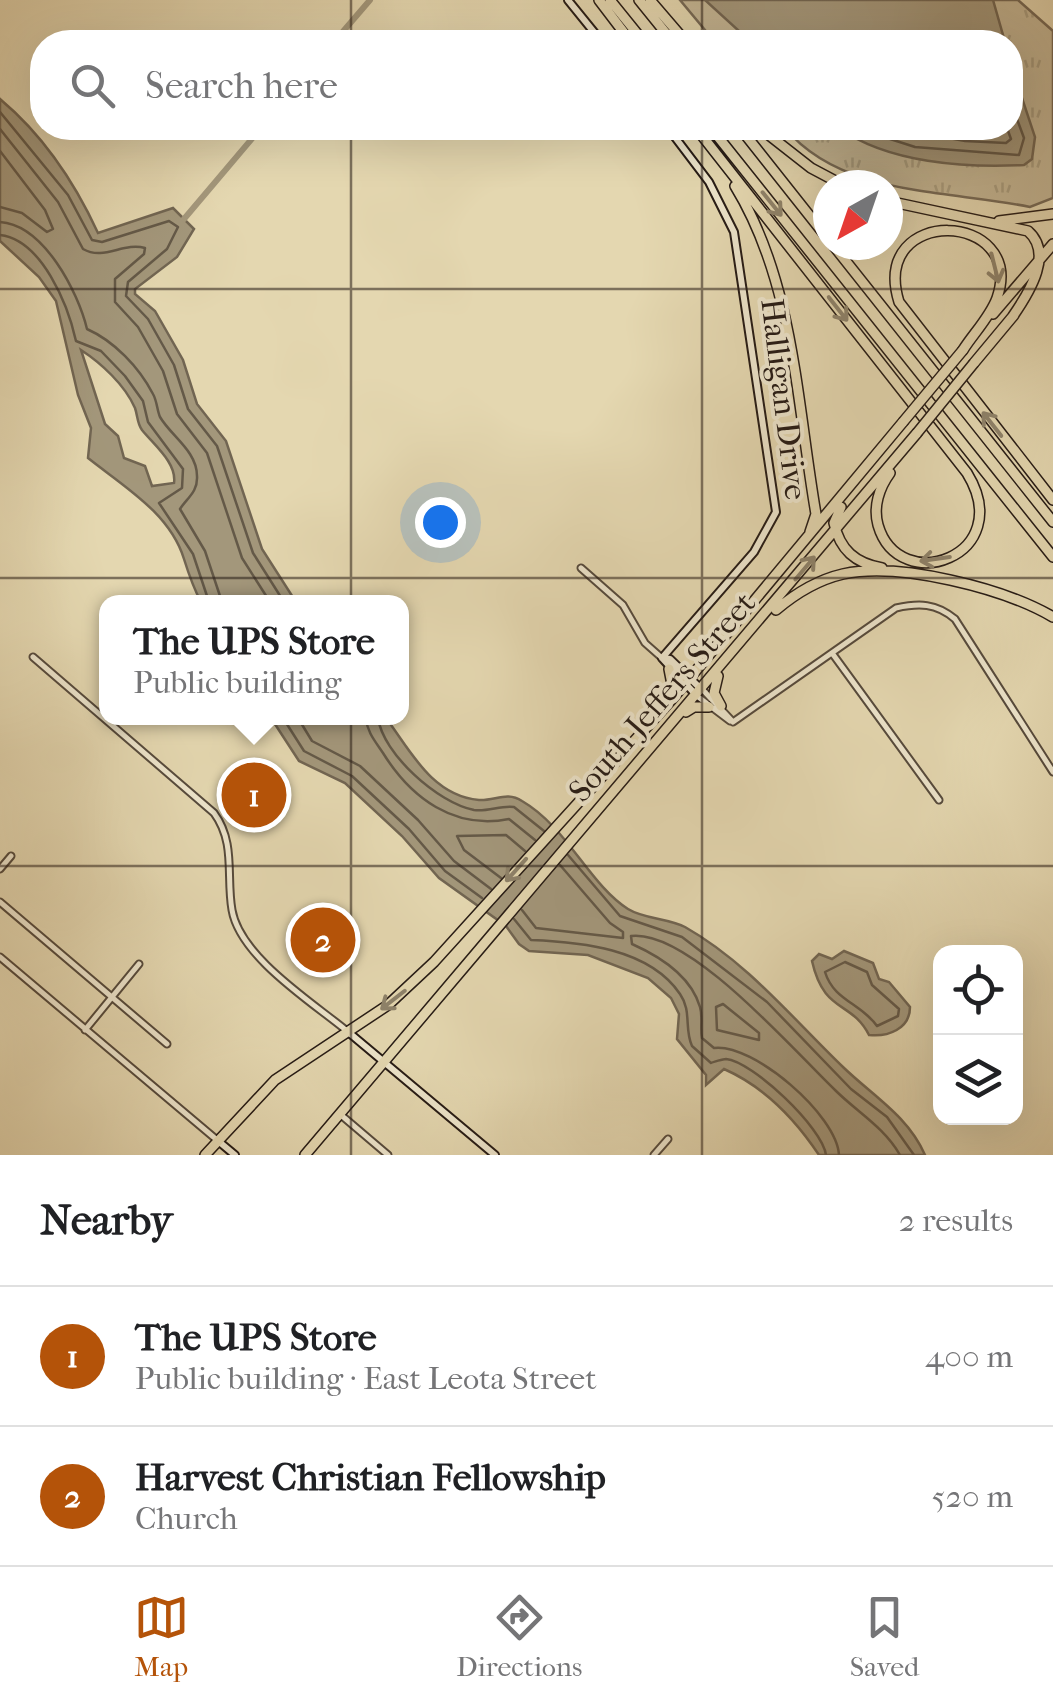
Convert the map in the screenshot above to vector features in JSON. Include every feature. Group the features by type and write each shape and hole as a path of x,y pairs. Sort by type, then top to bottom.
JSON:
{"highway":[{"path":"600,0 622,30"},
{"path":"610,0 634,30"},
{"path":"639,0 663,30"},
{"path":"650,0 676,30"},
{"path":"705,140 975,485 981,508 976,533 959,553 935,562 918,562 900,554 882,536 878,522 879,492 916,434"},
{"path":"721,140 1053,557"},
{"path":"750,140 813,220"},
{"path":"774,140 816,170"},
{"path":"712,150 752,215 777,282 816,514 799,550"},
{"path":"903,204 1028,231 1051,247 1046,268 1013,316"},
{"path":"987,222 1053,214"},
{"path":"962,350 996,302 998,270 989,249 975,236 958,230 930,231 914,242 900,261 896,282 899,302 1053,500"},
{"name":"South Jeffers Street","path":"205,1155 275,1080 411,986 674,697 1051,247"},
{"path":"845,260 1053,522"},
{"name":"South Jeffers Street","path":"305,1155 486,938 723,666 1053,268"},
{"path":"870,463 834,518 846,550 861,562 1001,595 1053,617"},
{"path":"754,628 802,590 842,574 882,572 950,582"},
{"path":"721,706 714,691 723,666"},
{"path":"669,669 674,697"},
{"path":"676,719 694,706 709,707"}],"street":[{"path":"568,0 592,30"},
{"name":"Halligan Drive","path":"662,658 754,552 776,512 734,232 716,192 677,140"},
{"path":"581,568 623,605 645,643 669,669 688,680"},
{"path":"732,722 896,608 917,603 943,609 964,631 1053,772"},
{"path":"832,653 939,800"},
{"path":"33,658 99,715"},
{"path":"662,658 670,659 709,707 732,722"},
{"path":"699,693 721,706 732,722"},
{"path":"111,725 214,813 228,843 232,914 243,938 495,1155"},
{"path":"1,867 11,856"},
{"path":"0,902 167,1044"},
{"path":"0,956 235,1155"},
{"path":"85,1030 139,964"},
{"path":"338,1114 388,1155"},
{"path":"654,1155 668,1139"}],"green space":[{"path":"680,0 1018,0 1053,31 1053,198 1030,207 903,188 903,170 844,170 798,140 1023,140 1023,30 705,30"}],"water":[{"path":"705,0 993,0 1002,30 738,30"},
{"path":"0,99 30,128 30,140 39,140 56,161 98,233 173,208 194,229 177,257 135,289 135,294 155,311 183,360 197,404 226,441 262,549 292,595 198,595 177,543 157,514 88,458 91,428 78,395 56,301 39,277 0,241","holes":["81,350 112,375 135,408 140,427 168,461 174,483 152,486 145,466 124,458 118,436 105,424"]},
{"path":"1023,101 1035,137 1032,159 1024,165 952,164 880,149 859,140 1023,140"},
{"path":"276,725 391,725 424,770 448,790 479,800 506,797 522,801 552,825 601,885 628,909 685,927 749,974 899,1118 925,1155 819,1155 789,1117 739,1076 724,1069 706,1085 706,1075 677,1039 679,1014 671,998 648,978 588,955 529,951 506,926 439,878 402,836 345,783 299,761"},
{"path":"844,951 873,963 879,979 889,982 910,1007 906,1021 897,1030 869,1035 854,1016 823,990 812,961 819,954 832,959"}],"waterway":[{"path":"344,30 370,0"},
{"path":"184,219 251,140"}],"place":[{"name":"The UPS Store","path":"254,795"},
{"name":"Harvest Christian Fellowship","path":"323,940"}]}
